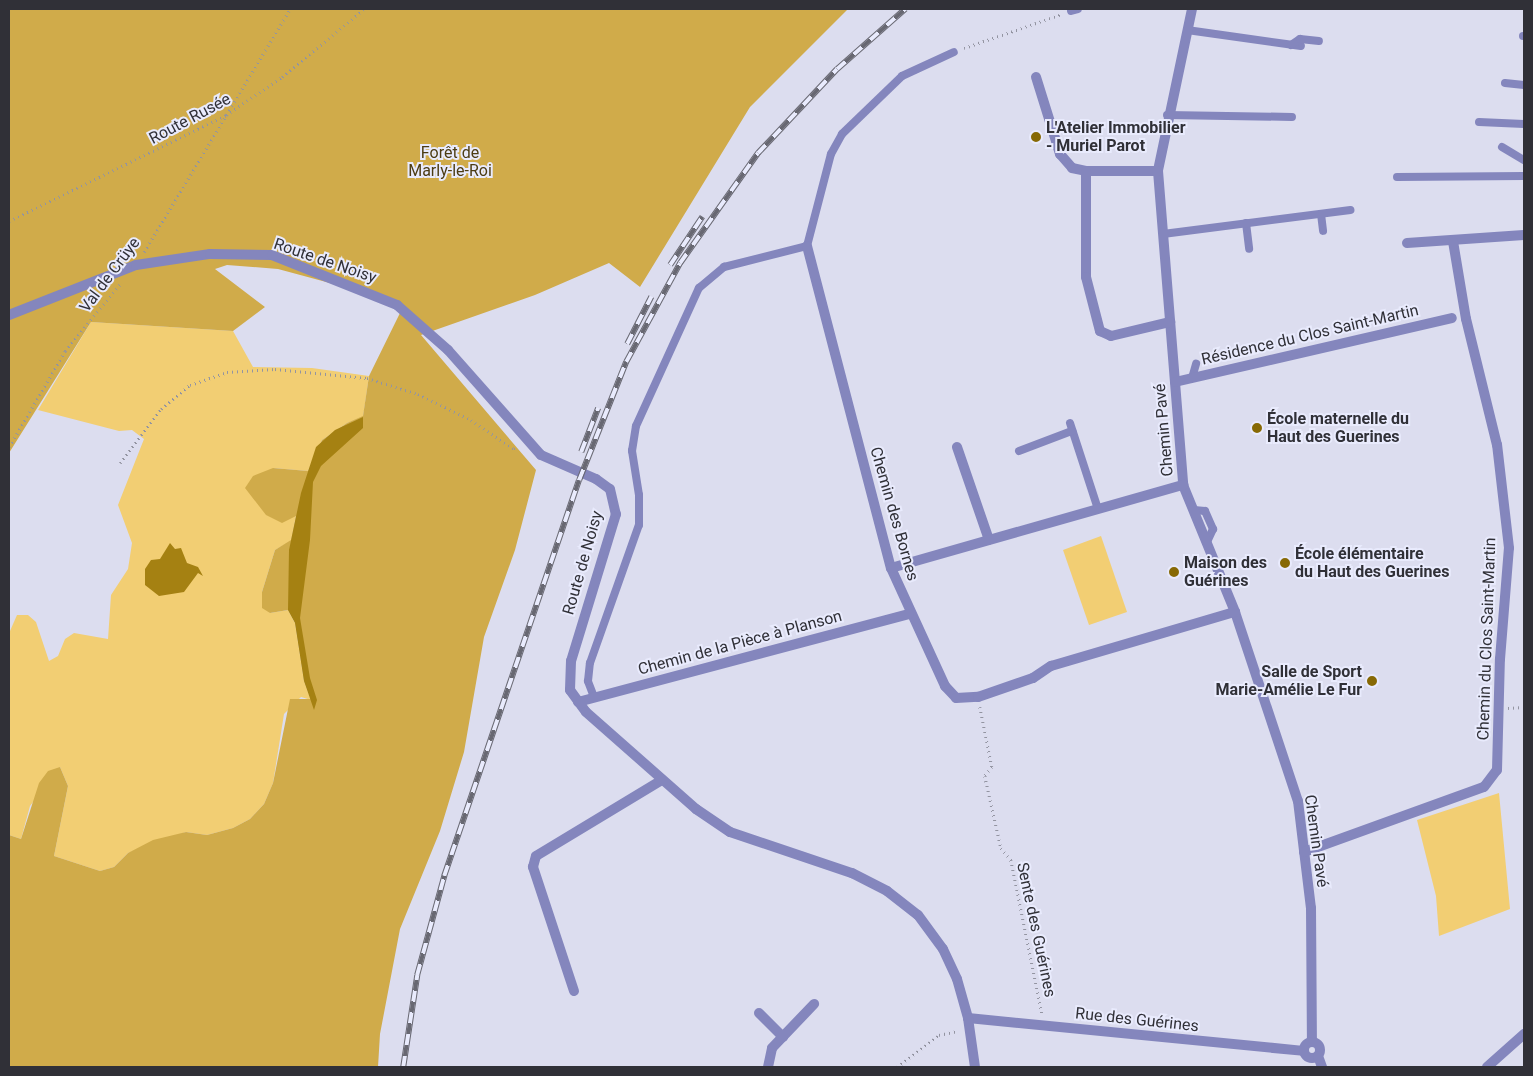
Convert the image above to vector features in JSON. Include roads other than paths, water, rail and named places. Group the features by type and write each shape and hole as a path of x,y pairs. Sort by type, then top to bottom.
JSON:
{"street":[{"name":"Chemin Pavé","path":"1192,9 1167,115 1158,171 1183,485 1235,612 1298,802 1311,908 1312,1042"},
{"path":"1036,77 1060,154 1072,168 1086,171 1158,171"},
{"path":"1086,171 1086,277 1100,331 1111,336 1170,322"},
{"path":"1408,243 1524,235"},
{"name":"Chemin du Clos Saint-Martin","path":"1304,852 1484,787 1497,770 1500,659 1509,548 1497,445 1466,319 1453,241"},
{"name":"Chemin des Bornes","path":"807,246 891,568 909,614 944,686 956,698 978,697 1033,678 1051,666 1235,612"},
{"name":"Route de Noisy","path":"9,315 136,265 210,254 272,256 359,288 397,305 448,350 533,448 550,461 596,479 610,489 616,514 571,661 570,690 578,702 586,712 662,780 696,809 730,832 852,873 887,891 918,915 943,948 957,979 968,1018 975,1067"},
{"name":"Résidence du Clos Saint-Martin","path":"1175,382 1452,318"},
{"path":"957,447 990,540"},
{"path":"891,568 1183,485"},
{"name":"Chemin de la Pièce à Planson","path":"578,702 909,614"},
{"path":"574,991 533,867 536,856 662,780"},
{"path":"768,1067 772,1048 814,1004"},
{"path":"759,1013 783,1037"},
{"name":"Rue des Guérines","path":"968,1018 1303,1051"},
{"path":"1488,1067 1524,1034"},
{"path":"1318,1056 1308,1058 1303,1051 1306,1044 1312,1042 1319,1046 1318,1056 1322,1067"}],"lane":[{"path":"1187,30 1301,46"},
{"path":"1291,45 1300,39 1319,41"},
{"path":"594,697 588,681 590,663 640,525 639,496 632,451 636,426 699,288 724,268 807,246 831,154 842,134 902,76 954,52"},
{"path":"1505,83 1524,85"},
{"path":"1167,115 1292,118"},
{"path":"1479,122 1524,124"},
{"path":"1502,147 1524,160"},
{"path":"1397,177 1524,176"},
{"path":"1163,234 1350,210"},
{"path":"1322,214 1323,231"},
{"path":"1246,223 1249,249"},
{"path":"1192,378 1196,364"},
{"path":"1018,451 1071,427 1098,509"}],"railway":[{"path":"403,1067 417,975 444,876 579,480 626,362 680,263 758,153 837,69 905,9"},
{"path":"670,265 702,217"},
{"path":"627,344 651,297"},
{"path":"581,452 598,408"}],"place":[{"name":"L'Atelier Immobilier - Muriel Parot","path":"1036,137"},
{"name":"École maternelle du Haut des Guerines","path":"1257,428"},
{"name":"École élémentaire du Haut des Guerines","path":"1285,563"},
{"name":"Maison des Guérines","path":"1174,572"},
{"name":"Salle de Sport Marie-Amélie Le Fur","path":"1372,681"}],"park label":[{"name":"Forêt de Marly-le-Roi","path":"450,162"}]}
